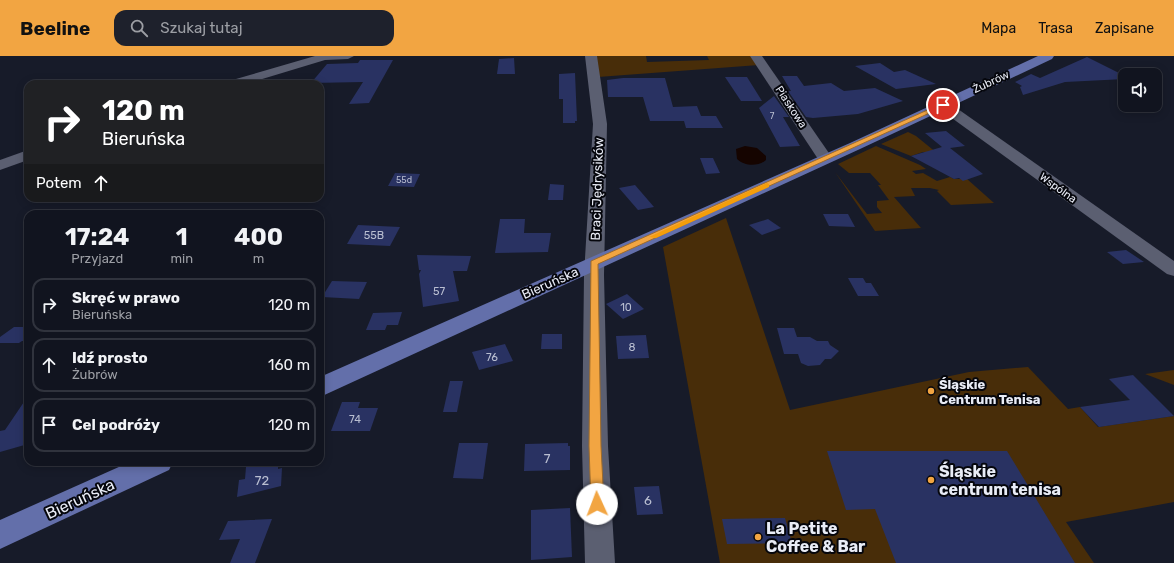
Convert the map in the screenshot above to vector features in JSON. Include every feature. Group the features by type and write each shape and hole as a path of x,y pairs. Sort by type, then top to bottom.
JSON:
{"main road":[{"name":"Żubrów","path":"825,159 1048,56"},
{"name":"Bieruńska","path":"324,386 825,159"},
{"name":"Bieruńska","path":"0,535 150,466"}],"street":[{"path":"247,80 325,57 348,56"},
{"name":"Braci Jędrysików","path":"591,56 600,124 594,263 595,446 600,563"},
{"name":"Piaskowa","path":"756,56 825,159"},
{"name":"Wspólna","path":"943,105 1174,270"},
{"path":"0,165 24,156"}],"shaded area":[{"path":"594,56 646,56 647,62 709,60 707,56 753,56 759,65 598,77"},
{"path":"908,132 916,136 943,158 923,152 911,156 881,144"},
{"path":"745,146 757,148 766,156 766,160 759,164 751,165 743,163 737,159 736,149"},
{"path":"876,146 926,169 912,171 916,174 923,173 937,181 950,177 954,179 967,179 994,203 951,205 937,191 939,190 930,188 911,188 915,196 894,197 921,228 875,231 835,172 867,214 882,213 877,207 877,201 889,200 878,185 881,185 870,173 849,173 838,164"},
{"name":"Śląskie Centrum Tenisa","path":"726,218 790,410 969,372 1028,367 1068,409 1080,407 1098,427 1174,416 1174,502 1066,522 1094,563 720,563 663,247"},
{"path":"1174,370 1174,385 1145,374"}],"building":[{"path":"1087,57 1118,72 1118,79 1065,82 1023,95 1020,87 1022,86 1015,82 1031,74 1040,78"},
{"path":"514,58 515,74 497,74 499,59"},
{"path":"360,60 393,60 369,103 349,104 363,82 324,83 324,80 314,80 327,64 358,63"},
{"path":"880,63 894,72 905,70 936,84 896,89 855,66"},
{"path":"575,73 577,121 575,121 575,123 563,123 563,99 559,99 559,74"},
{"path":"782,76 797,76 804,86 831,83 844,91 875,88 903,101 858,114 813,118 806,117 788,91 791,91"},
{"path":"725,77 747,77 762,101 741,101"},
{"path":"623,78 665,78 673,107 697,106 701,116 716,116 723,128 686,128 684,121 650,121 643,97 608,97 607,80"},
{"path":"774,96 789,117 783,117 800,146 780,147 759,108"},
{"path":"946,131 965,146 950,148 983,174 963,181 959,178 954,179 911,156 942,147 925,133"},
{"path":"700,158 713,158 720,173 706,174"},
{"path":"395,173 420,174 414,187 388,186"},
{"path":"550,184 564,185 563,200 548,200"},
{"path":"635,185 654,207 638,210 619,188"},
{"path":"823,214 848,214 855,227 829,226"},
{"path":"500,219 525,219 524,233 551,233 548,252 495,253"},
{"path":"768,219 781,228 762,235 749,225"},
{"path":"358,225 400,227 390,246 347,244"},
{"path":"1126,250 1144,262 1123,264 1107,252"},
{"path":"417,255 471,256 467,271 453,271 459,301 423,307 419,274 421,270 419,270"},
{"path":"848,278 863,278 866,283 871,283 879,296 858,296"},
{"path":"332,281 367,282 359,299 324,297 324,294"},
{"path":"627,294 644,309 623,319 606,304"},
{"path":"402,312 398,325 387,325 385,330 366,330 373,313"},
{"path":"14,327 24,327 24,341 19,343 0,343 0,337"},
{"path":"777,328 794,328 797,337 810,337 817,341 828,341 830,345 839,351 831,359 825,359 820,365 808,366 801,363 798,354 784,354"},
{"path":"542,334 562,334 562,349 541,349"},
{"path":"646,335 649,358 618,359 616,336"},
{"path":"505,344 513,361 479,370 472,352"},
{"path":"1133,375 1174,416 1099,427 1080,407 1130,400 1109,379"},
{"path":"450,381 463,381 457,412 443,412"},
{"path":"24,402 24,445 0,452 0,431 5,430"},
{"path":"342,402 360,402 358,408 378,408 370,431 331,431"},
{"path":"459,443 488,443 483,479 453,478"},
{"path":"568,443 568,446 570,446 570,470 524,471 525,444"},
{"name":"Śląskie centrum tenisa","path":"827,451 1007,451 1075,563 896,563 875,509 846,510"},
{"path":"278,466 278,469 282,468 281,486 237,497 239,480 245,479 246,467"},
{"path":"659,486 663,514 637,515 634,487"},
{"path":"570,508 572,557 531,560 531,510"},
{"name":"La Petite Coffee & Bar","path":"785,518 792,543 727,544 722,519"},
{"path":"272,519 255,563 230,563 240,539 219,540 228,521"}],"slow traffic":[{"path":"653,237 767,185"}],"place":[{"name":"Śląskie Centrum Tenisa","path":"931,391"},
{"name":"Śląskie centrum tenisa","path":"931,480"},
{"name":"La Petite Coffee & Bar","path":"758,537"}],"route":[{"path":"597,504 595,446 594,263 943,105"}]}
